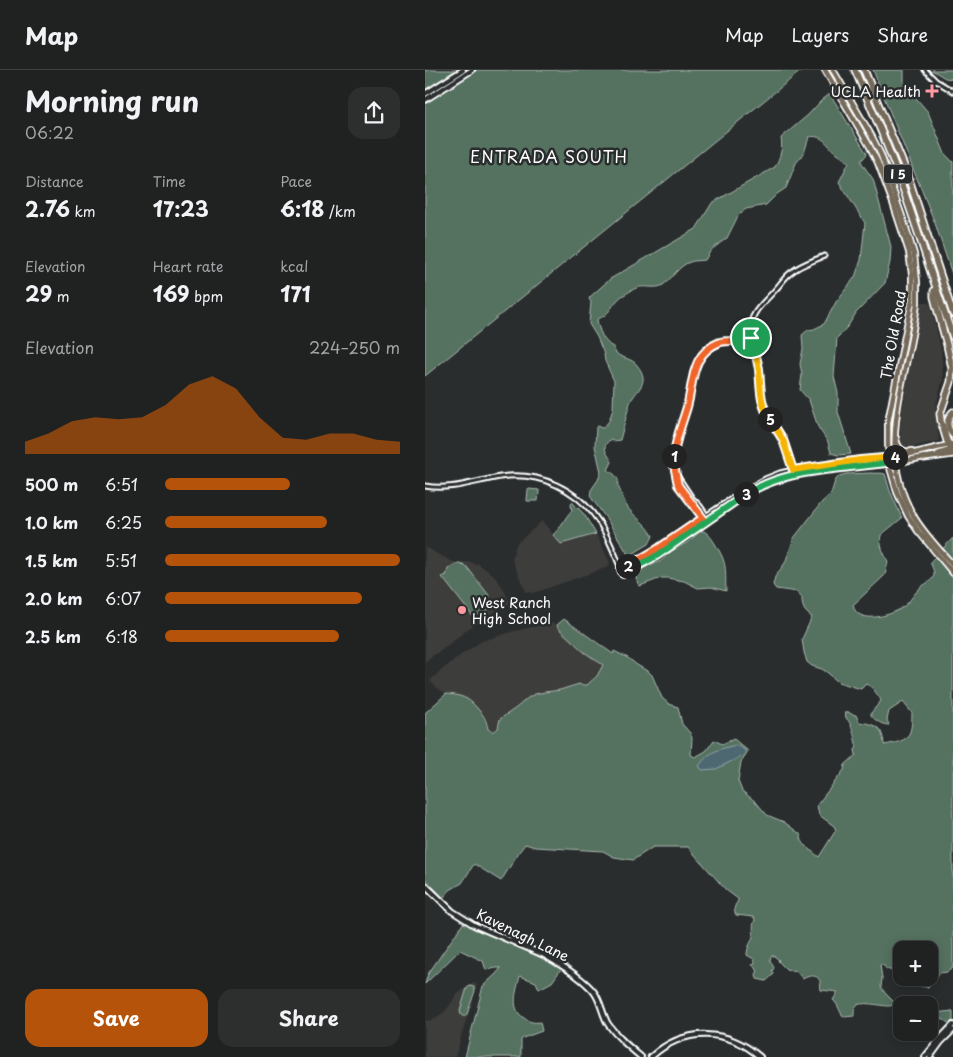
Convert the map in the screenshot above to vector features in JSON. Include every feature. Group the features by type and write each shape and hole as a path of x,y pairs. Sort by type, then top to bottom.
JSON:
{"highway":[{"name":"I 5","path":"855,70 899,176 953,337"},
{"name":"I 5","path":"864,70 907,173 953,314"},
{"path":"933,281 934,297 952,368 951,382 940,414 941,421 952,446"},
{"path":"953,412 947,423 949,431 953,436"},
{"path":"924,454 953,454"}],"main road":[{"path":"425,94 463,70"},
{"path":"425,100 472,70"},
{"name":"The Old Road","path":"825,70 869,145 901,228 911,260 913,280 911,306 890,413 888,438 893,463 894,484 911,522 953,565"},
{"name":"The Old Road","path":"833,70 871,134 881,155 914,254 917,282 916,306 895,423 892,457"},
{"path":"895,423 897,442 900,449 908,452 917,451 924,454"},
{"path":"893,463 952,446"},
{"path":"892,457 924,454"},
{"name":"The Old Road","path":"923,533 953,573"},
{"name":"Kavenagh Lane","path":"425,885 452,911 474,924 544,955 584,982 596,994 608,1023 641,1057"},
{"path":"925,1057 953,1025"},
{"path":"930,1057 953,1030"},
{"path":"651,1057 675,1041 690,1036 707,1035 721,1036 733,1040 752,1050 760,1057"}],"street":[{"path":"925,70 935,81 953,91"},
{"path":"794,475 783,440 762,403 759,367 751,338 751,323 759,306 793,271 824,256"},
{"path":"707,521 679,487 674,465 674,450 689,400 693,373 700,357 709,348 720,343 738,338 751,338"},
{"path":"621,569 659,548 757,482 793,470 892,457"},
{"path":"425,486 452,487 510,476 531,477 553,483 576,496 593,513 604,530 623,574 665,550 751,491 773,481 794,475 893,463"}],"shaded area":[{"path":"921,302 927,302 931,305 941,349 943,379 936,405 939,441 907,448 901,445 900,441 901,418"},
{"path":"542,521 561,544 596,534 610,562 609,565 534,593 526,592 512,560 514,550 517,543"},
{"name":"West Ranch High School","path":"425,547 456,563 471,562 475,565 477,563 494,575 510,603 468,629 425,662"},
{"path":"551,623 556,624 584,651 603,665 597,676 587,685 578,684 529,697 510,713 495,731 488,729 487,720 479,711 456,695 446,694 430,681 458,657 482,641 514,631"},
{"path":"473,983 477,984 455,1057 425,1057 425,1021 432,1020 443,1013 456,995"}],"green space":[{"path":"425,70 802,70 425,376"},
{"path":"873,70 904,70 904,84 928,112 945,154 953,162 953,277 935,223"},
{"path":"932,70 953,70 953,79 945,78"},
{"path":"830,94 867,154 861,161 873,179 891,247 885,283 856,313 837,338 834,377 838,393 838,412 851,454 838,455 831,453 828,442 818,427 809,400 800,390 802,374 800,364 803,349 802,335 808,330 824,324 836,302 855,277 861,260 865,223 839,182 849,162 821,139 814,136 809,137 804,153 796,163 786,188 766,205 746,209 742,212 727,238 711,250 705,260 686,264 661,286 633,289 622,296 605,315 597,319 604,339 613,347 618,355 637,365 643,378 641,387 631,400 620,440 610,440 605,448 612,462 608,470 618,480 618,486 626,505 653,536 649,544 629,556 590,496 591,490 601,472 595,446 596,427 603,428 609,421 613,409 614,381 597,337 589,324 591,302 589,299 610,279 696,229 712,203 775,167 781,153 781,138"},
{"path":"846,474 885,474 902,518 881,535 881,546 888,562 885,575 853,605 860,615 867,617 881,616 895,612 903,607 921,587 933,578 934,572 930,562 953,538 953,968 938,976 938,941 893,941 893,971 880,965 881,987 893,1001 893,1005 861,1004 855,1007 854,1016 844,1017 833,1000 838,992 821,990 819,978 809,976 803,979 795,970 786,969 774,956 771,956 770,960 774,968 772,971 774,974 766,981 757,979 756,974 758,971 752,965 755,961 747,955 753,936 754,917 736,915 734,908 738,899 726,890 688,847 653,847 633,860 614,857 603,851 535,847 525,844 501,881 474,864 462,883 450,890 443,898 425,878 425,713 446,694 460,696 474,704 484,717 488,729 493,731 498,728 500,719 535,694 560,690 579,684 587,685 597,676 603,665 584,652 558,628 557,625 564,619 613,654 614,651 628,658 652,675 662,698 669,704 678,707 682,724 692,738 691,755 695,757 706,751 714,740 722,744 734,739 748,751 741,762 738,781 742,791 756,802 767,815 784,822 800,834 803,844 819,857 836,830 834,826 819,815 817,805 844,770 845,765 856,755 855,750 857,747 854,735 845,712 856,715 859,722 875,726 880,730 884,745 903,740 907,737 911,728 912,713 903,702 889,711 887,720 889,725 879,722 871,715 881,701 873,688 866,684 861,689 838,682 822,669 812,666 807,662 802,639 812,617 804,609 802,598 798,592 776,589 773,585 775,577 785,563 794,538 822,502 831,494 835,481 839,476"},
{"path":"529,489 539,490 538,501 527,501"},
{"path":"572,502 584,514 596,534 561,544 553,535 572,510"},
{"path":"701,531 708,534 721,553 725,568 726,591 711,587 698,588 684,581 667,578 661,578 640,586 638,584 635,575 642,571 643,568 661,561 670,552 688,542"},
{"path":"455,564 467,567 490,598 489,609 480,615 476,615 474,618 442,577 446,576 448,569"},
{"path":"464,922 561,969 552,982 539,989 536,982 520,976 515,998 519,1014 528,1020 540,1022 542,1031 521,1040 521,1057 465,1057 483,986 501,968 486,970 483,961 460,950 425,984 428,974"},
{"path":"470,986 474,987 475,991 467,1014 464,1016 461,1015 460,1011 467,988"},
{"path":"953,1011 953,1021 950,1024 938,1016 938,1012"}],"water":[{"path":"736,745 745,750 740,757 716,769 702,770 699,766 715,751"}],"place":[{"name":"UCLA Health","path":"932,91"},
{"name":"West Ranch High School","path":"462,610"}],"district":[{"name":"ENTRADA SOUTH","path":"549,156"}],"route":[{"path":"746,337 751,338 759,367 762,403 780,433 793,470 895,456 895,462 803,473 773,481 751,491 658,555 623,574 621,569 640,560 703,518 679,487 673,460 675,446 689,400 693,373 700,357 709,348 725,341 746,337"}]}
